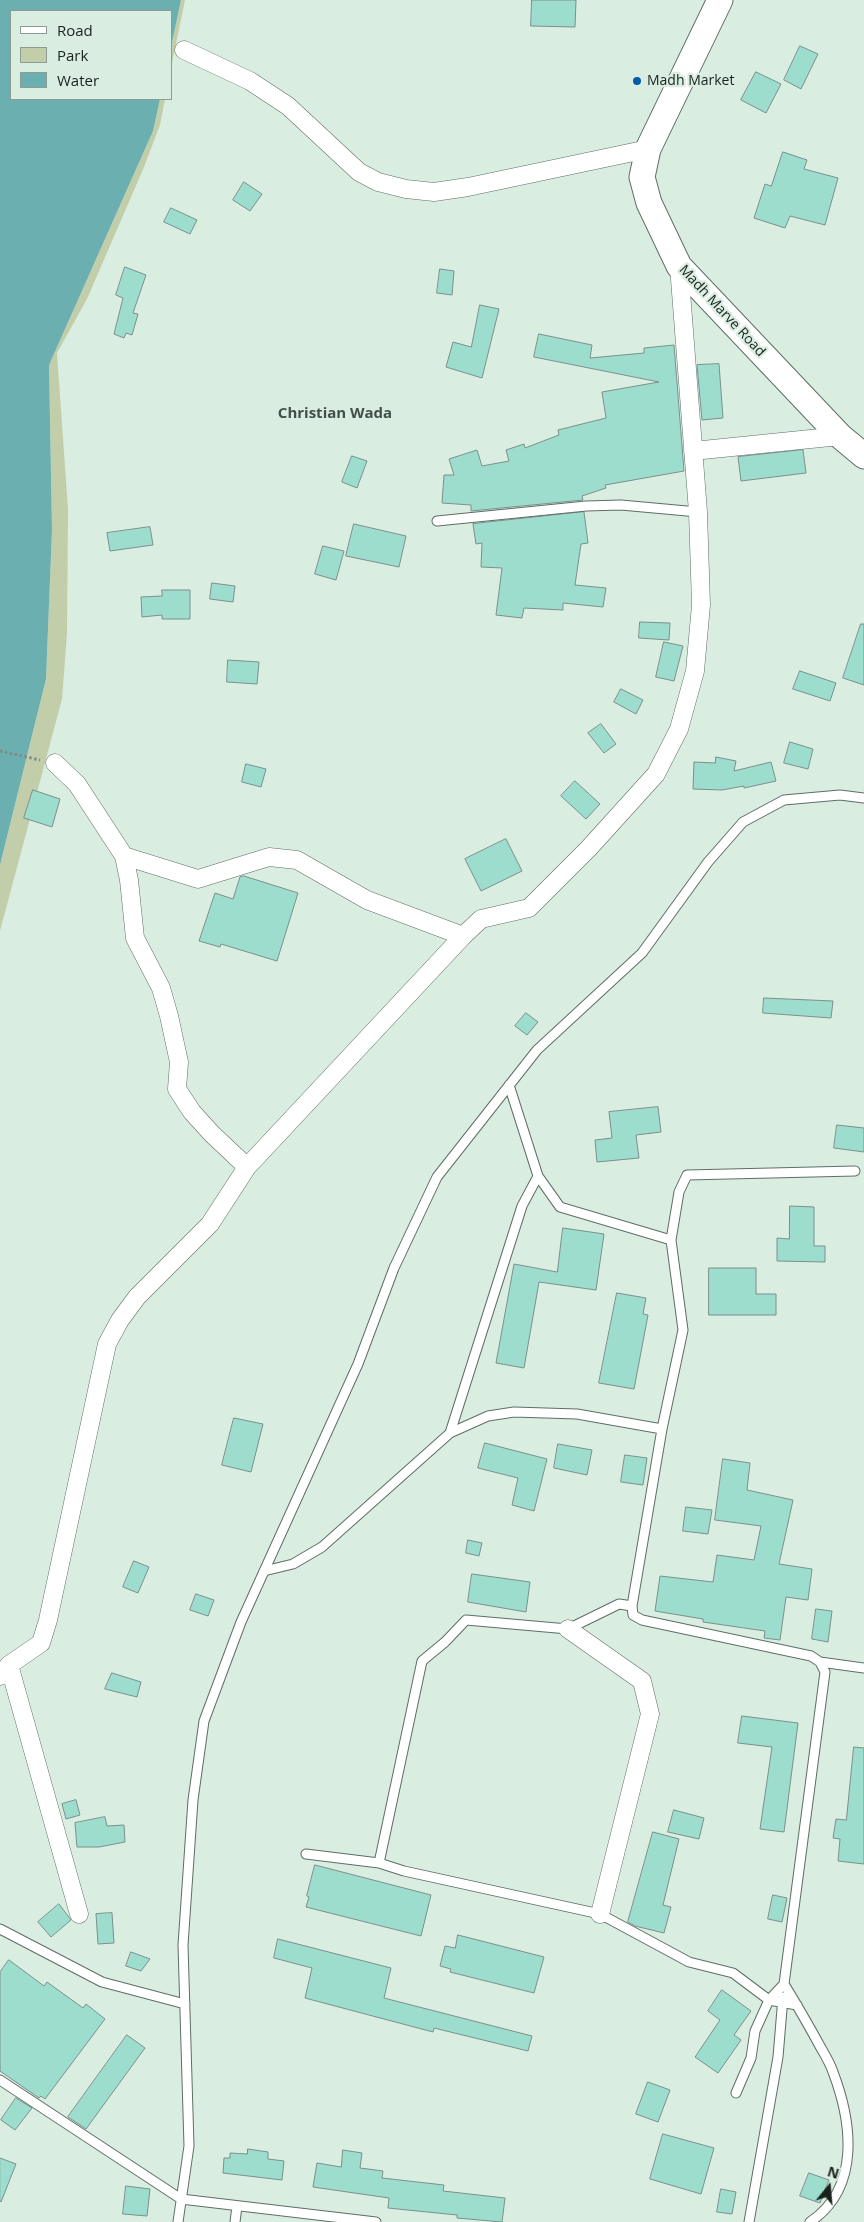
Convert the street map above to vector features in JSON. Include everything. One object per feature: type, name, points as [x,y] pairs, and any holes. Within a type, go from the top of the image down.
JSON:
[{"type":"street","name":"Madh Marve Road","points":[[715,2],[648,149],[642,177],[649,203],[679,266],[840,436],[864,456]]},
{"type":"street","points":[[184,50],[250,81],[288,106],[359,172],[378,182],[406,190],[434,192],[468,187],[648,149]]},
{"type":"street","points":[[78,1914],[4,1671],[41,1643],[48,1620],[107,1344],[137,1297],[210,1224],[247,1167],[464,936],[481,919],[529,908],[589,848],[656,774],[679,729],[695,671],[701,605],[698,512],[679,266]]},
{"type":"street","points":[[693,451],[840,436]]},
{"type":"street","points":[[55,763],[76,784],[124,856],[136,938],[156,976],[170,1016],[179,1062],[177,1089],[192,1112],[247,1167]]},
{"type":"street","points":[[124,856],[198,879],[269,857],[298,860],[367,900],[464,936]]},
{"type":"street","points":[[568,1629],[642,1681],[650,1714],[600,1914]]},
{"type":"lane","points":[[437,521],[586,506],[621,505],[698,512]]},
{"type":"lane","points":[[178,2222],[189,2146],[183,1945],[192,1819],[204,1721],[241,1622],[358,1364],[394,1268],[437,1177],[537,1050],[642,953],[708,862],[742,822],[784,800],[840,796],[864,798]]},
{"type":"lane","points":[[509,1085],[538,1176],[560,1207],[672,1240]]},
{"type":"lane","points":[[855,1171],[687,1175],[679,1192],[672,1240],[683,1330],[637,1563],[632,1606],[633,1615],[642,1620],[811,1656],[820,1662],[864,1668]]},
{"type":"lane","points":[[450,1433],[522,1206],[538,1176]]},
{"type":"lane","points":[[264,1571],[293,1564],[322,1547],[450,1433],[488,1416],[514,1412],[577,1414],[662,1429]]},
{"type":"lane","points":[[379,1862],[422,1661],[446,1642],[466,1620],[568,1629],[619,1604],[632,1606]]},
{"type":"lane","points":[[748,2222],[778,2057],[784,1984],[825,1672],[820,1662]]},
{"type":"lane","points":[[306,1854],[379,1862],[404,1871],[600,1914],[689,1962],[733,1973],[769,2000],[797,2005]]},
{"type":"lane","points":[[0,1929],[102,1982],[185,2004]]},
{"type":"lane","points":[[736,2093],[751,2058],[755,2030],[769,2000],[784,1984]]},
{"type":"lane","points":[[784,1984],[833,2071],[847,2127],[848,2163],[840,2189],[823,2213],[810,2222]]},
{"type":"lane","points":[[0,2080],[181,2199],[339,2220],[376,2222]]},
{"type":"lane","points":[[235,2222],[237,2206]]},
{"type":"path","points":[[0,751],[55,763]]},
{"type":"green space","points":[[181,0],[185,0],[172,63],[172,42]]},
{"type":"green space","points":[[160,100],[165,100],[160,125],[144,167],[87,299],[57,353],[68,509],[67,634],[62,699],[0,931],[0,865],[46,679],[52,530],[49,365],[153,131]]},
{"type":"water","points":[[0,0],[181,0],[172,42],[172,10],[10,10],[10,100],[160,100],[153,131],[49,365],[52,530],[46,679],[0,865]]},
{"type":"building","points":[[532,0],[576,0],[575,27],[531,26]]},
{"type":"building","points":[[800,46],[818,54],[801,89],[784,80]]},
{"type":"building","points":[[756,72],[781,84],[766,113],[741,100]]},
{"type":"building","points":[[783,152],[807,160],[804,169],[838,178],[825,225],[790,216],[785,228],[754,218],[765,184],[771,186]]},
{"type":"building","points":[[244,182],[262,194],[250,211],[233,200]]},
{"type":"building","points":[[171,208],[197,220],[190,234],[164,222]]},
{"type":"building","points":[[125,267],[146,275],[133,313],[138,314],[132,335],[126,333],[124,338],[114,334],[123,298],[116,295]]},
{"type":"building","points":[[440,269],[454,271],[452,295],[437,293]]},
{"type":"building","points":[[480,305],[499,309],[482,378],[446,367],[453,342],[471,347]]},
{"type":"building","points":[[539,334],[592,345],[590,358],[644,353],[644,348],[674,345],[684,471],[605,485],[606,488],[582,496],[583,500],[471,511],[471,505],[442,503],[444,475],[454,475],[449,459],[477,450],[482,466],[509,461],[506,450],[524,444],[525,448],[559,435],[558,430],[606,418],[602,392],[659,382],[534,357]]},
{"type":"building","points":[[719,364],[723,418],[702,420],[697,365]]},
{"type":"building","points":[[803,450],[806,473],[741,481],[738,457]]},
{"type":"building","points":[[352,456],[367,461],[357,488],[342,482]]},
{"type":"building","points":[[584,512],[588,543],[581,544],[575,585],[606,588],[603,607],[563,603],[563,610],[524,608],[522,618],[496,615],[502,568],[481,567],[482,543],[476,544],[473,524]]},
{"type":"building","points":[[354,524],[406,536],[399,567],[346,556]]},
{"type":"building","points":[[150,527],[153,545],[110,551],[107,533]]},
{"type":"building","points":[[323,546],[344,551],[336,580],[315,574]]},
{"type":"building","points":[[212,583],[235,586],[233,602],[210,599]]},
{"type":"building","points":[[162,590],[190,590],[190,619],[162,619],[162,615],[142,617],[141,597],[162,596]]},
{"type":"building","points":[[640,622],[670,623],[669,640],[639,638]]},
{"type":"building","points":[[861,624],[864,624],[864,685],[843,678]]},
{"type":"building","points":[[664,642],[683,646],[674,681],[656,677]]},
{"type":"building","points":[[228,660],[259,662],[257,684],[227,682]]},
{"type":"building","points":[[800,671],[836,683],[830,701],[793,689]]},
{"type":"building","points":[[621,689],[643,700],[636,714],[614,702]]},
{"type":"building","points":[[601,724],[616,744],[604,753],[588,733]]},
{"type":"building","points":[[790,742],[813,749],[808,769],[784,763]]},
{"type":"building","points":[[716,757],[736,761],[734,771],[771,762],[776,781],[744,788],[744,786],[722,790],[693,789],[694,762],[715,763]]},
{"type":"building","points":[[246,764],[266,769],[261,787],[242,782]]},
{"type":"building","points":[[575,781],[600,804],[586,819],[561,796]]},
{"type":"building","points":[[33,790],[60,799],[52,827],[24,818]]},
{"type":"building","points":[[506,839],[522,871],[481,891],[465,859]]},
{"type":"building","points":[[244,876],[298,893],[277,961],[221,944],[220,947],[199,941],[215,893],[233,899],[240,877]]},
{"type":"building","points":[[764,998],[833,1001],[831,1018],[763,1013]]},
{"type":"building","points":[[526,1013],[538,1022],[527,1035],[515,1026]]},
{"type":"building","points":[[658,1107],[661,1132],[636,1135],[639,1158],[597,1162],[595,1140],[612,1138],[609,1112]]},
{"type":"building","points":[[837,1125],[864,1128],[864,1152],[834,1148]]},
{"type":"building","points":[[790,1206],[814,1207],[814,1246],[825,1246],[825,1262],[777,1261],[777,1238],[789,1239]]},
{"type":"building","points":[[563,1228],[604,1234],[596,1290],[539,1282],[524,1368],[496,1363],[514,1264],[557,1272]]},
{"type":"building","points":[[709,1268],[756,1268],[756,1294],[776,1294],[776,1315],[709,1315]]},
{"type":"building","points":[[617,1293],[646,1298],[643,1314],[648,1315],[634,1389],[599,1383]]},
{"type":"building","points":[[234,1418],[263,1424],[251,1472],[222,1465]]},
{"type":"building","points":[[485,1443],[547,1459],[534,1511],[512,1505],[518,1478],[478,1468]]},
{"type":"building","points":[[558,1444],[592,1450],[587,1475],[554,1468]]},
{"type":"building","points":[[625,1455],[647,1458],[643,1485],[621,1482]]},
{"type":"building","points":[[723,1459],[750,1463],[747,1490],[793,1500],[779,1564],[812,1569],[808,1600],[786,1597],[780,1640],[764,1638],[765,1631],[703,1622],[703,1619],[655,1611],[660,1576],[713,1582],[717,1555],[754,1560],[761,1526],[715,1520]]},
{"type":"building","points":[[686,1507],[712,1510],[708,1534],[683,1531]]},
{"type":"building","points":[[468,1540],[482,1543],[479,1556],[466,1553]]},
{"type":"building","points":[[134,1561],[149,1567],[138,1593],[123,1587]]},
{"type":"building","points":[[472,1574],[530,1582],[526,1612],[468,1602]]},
{"type":"building","points":[[196,1594],[214,1600],[208,1616],[190,1610]]},
{"type":"building","points":[[816,1609],[832,1611],[828,1642],[812,1639]]},
{"type":"building","points":[[112,1673],[141,1682],[137,1697],[105,1689]]},
{"type":"building","points":[[742,1716],[798,1723],[784,1832],[760,1829],[772,1747],[738,1743]]},
{"type":"building","points":[[854,1747],[864,1748],[864,1864],[838,1861],[840,1839],[833,1838],[836,1819],[846,1820]]},
{"type":"building","points":[[76,1800],[80,1815],[66,1819],[62,1804]]},
{"type":"building","points":[[674,1810],[704,1818],[699,1839],[668,1832]]},
{"type":"building","points":[[105,1817],[107,1826],[124,1825],[125,1842],[99,1847],[77,1847],[75,1823]]},
{"type":"building","points":[[653,1832],[679,1839],[663,1905],[671,1907],[664,1933],[635,1926],[628,1922]]},
{"type":"building","points":[[315,1865],[431,1895],[421,1936],[306,1907]]},
{"type":"building","points":[[773,1895],[787,1898],[782,1922],[768,1919]]},
{"type":"building","points":[[59,1904],[71,1920],[51,1937],[38,1922]]},
{"type":"building","points":[[112,1913],[114,1943],[98,1944],[96,1914]]},
{"type":"building","points":[[458,1935],[544,1957],[534,1993],[450,1972],[451,1969],[440,1966],[445,1946],[455,1948]]},
{"type":"building","points":[[278,1939],[391,1968],[384,1998],[532,2036],[528,2051],[434,2028],[433,2032],[305,1998],[312,1968],[274,1958]]},
{"type":"building","points":[[131,1952],[150,1959],[141,1971],[126,1966]]},
{"type":"building","points":[[9,1960],[44,1986],[47,1982],[83,2008],[86,2004],[105,2019],[45,2099],[41,2096],[39,2098],[0,2071],[0,1972]]},
{"type":"building","points":[[722,1990],[751,2011],[734,2035],[741,2040],[718,2073],[695,2057],[720,2020],[708,2011]]},
{"type":"building","points":[[127,2035],[145,2048],[86,2129],[68,2117]]},
{"type":"building","points":[[648,2082],[670,2090],[658,2122],[636,2114]]},
{"type":"building","points":[[16,2098],[32,2108],[15,2130],[1,2120]]},
{"type":"building","points":[[663,2134],[714,2148],[701,2194],[650,2179]]},
{"type":"building","points":[[248,2149],[268,2152],[268,2159],[284,2161],[282,2180],[223,2173],[224,2158],[230,2158],[230,2153],[247,2154]]},
{"type":"building","points":[[343,2150],[362,2153],[360,2168],[383,2171],[382,2178],[444,2185],[443,2191],[505,2198],[502,2222],[457,2218],[457,2215],[388,2208],[389,2198],[313,2187],[317,2163],[341,2167]]},
{"type":"building","points":[[0,2158],[16,2164],[1,2202],[0,2201]]},
{"type":"building","points":[[809,2173],[829,2180],[820,2203],[800,2196]]},
{"type":"building","points":[[126,2186],[150,2189],[147,2216],[123,2214]]},
{"type":"building","points":[[721,2189],[736,2192],[732,2214],[717,2212]]},
{"type":"place","name":"Madh Market","points":[[637,81]]},
{"type":"district","name":"Christian Wada","points":[[335,414]]}]
